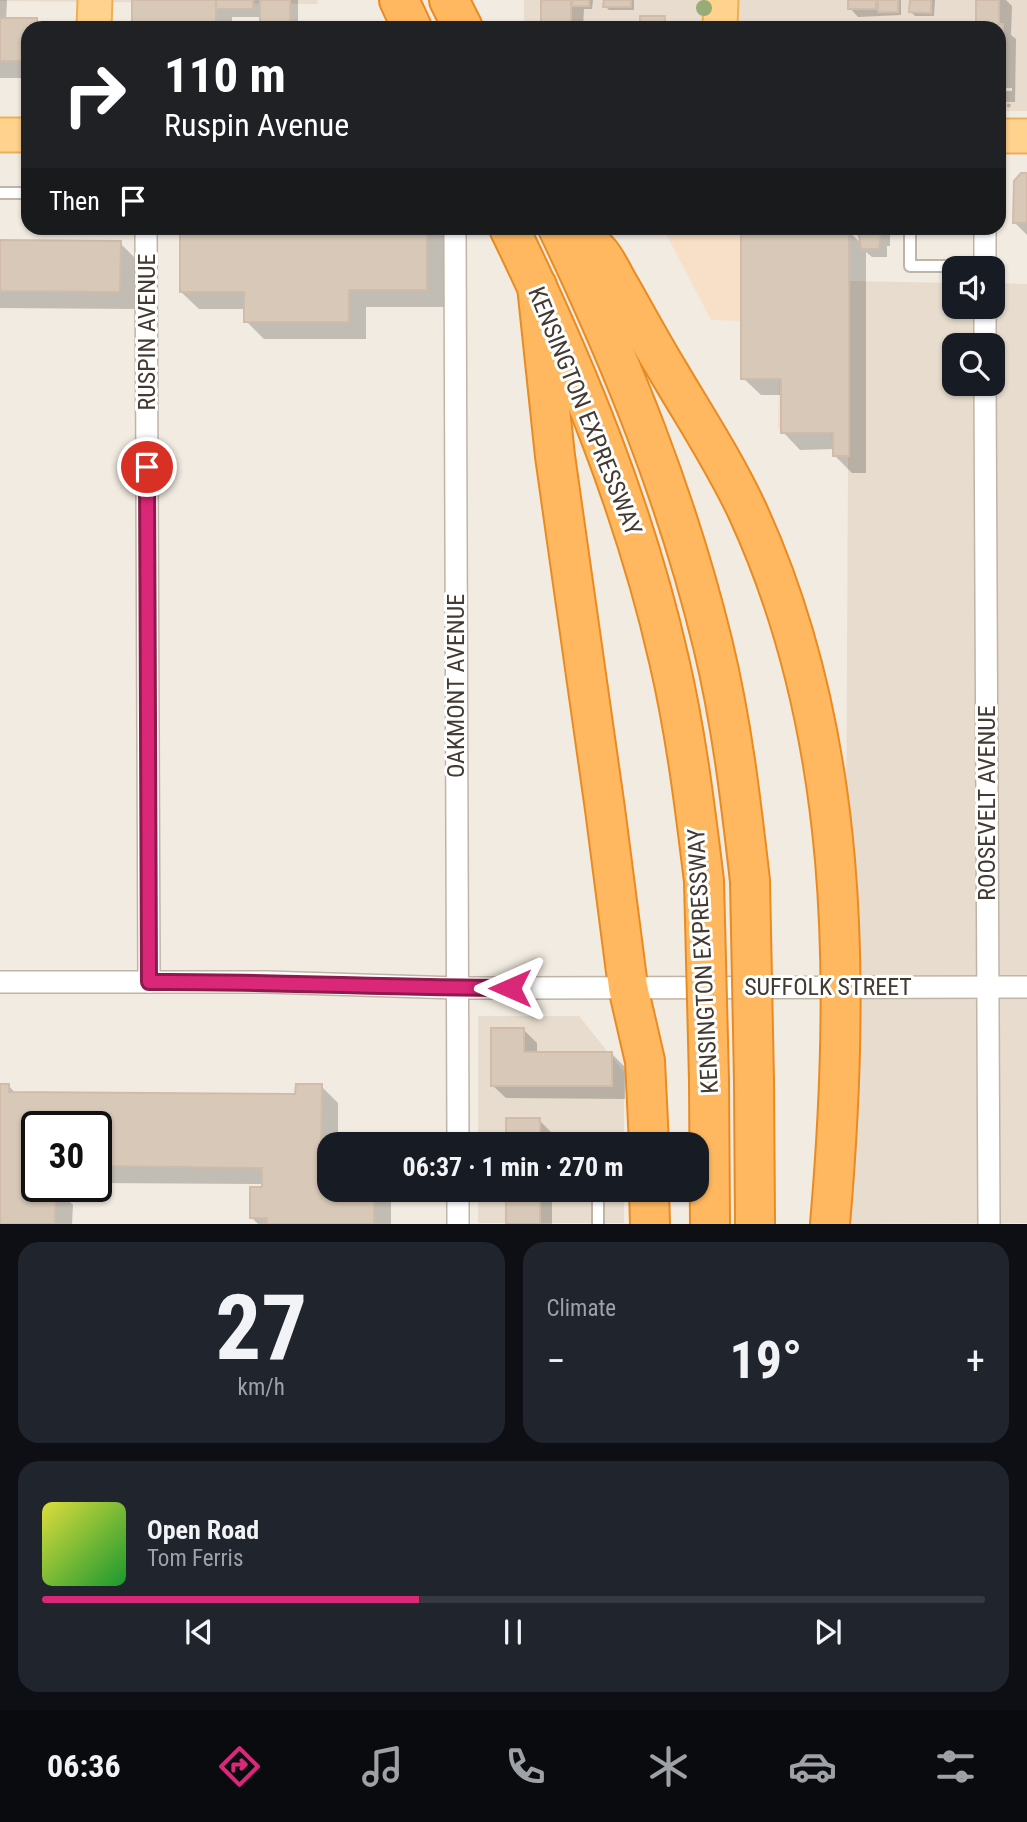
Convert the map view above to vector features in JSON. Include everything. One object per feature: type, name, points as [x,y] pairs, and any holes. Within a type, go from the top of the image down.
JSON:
[{"type":"highway","points":[[399,0],[409,21]]},
{"type":"highway","points":[[449,0],[460,21]]},
{"type":"highway","name":"KENSINGTON EXPRESSWAY","points":[[565,235],[587,258],[629,386],[680,526],[713,646],[736,762],[750,881],[755,1223]]},
{"type":"highway","points":[[573,235],[668,371],[718,451],[748,512],[799,652],[817,725],[829,801],[840,911],[839,1092],[830,1223]]},
{"type":"highway","points":[[523,257],[555,456],[628,987],[645,1061],[648,1132]]},
{"type":"highway","name":"KENSINGTON EXPRESSWAY","points":[[523,257],[611,464],[645,565],[670,661],[686,741],[704,881],[709,1223]]},
{"type":"highway","points":[[649,1202],[650,1223]]},
{"type":"main road","points":[[94,0],[94,21]]},
{"type":"main road","points":[[720,21],[721,0]]},
{"type":"main road","points":[[1006,116],[1027,136]]},
{"type":"main road","points":[[0,135],[21,135]]},
{"type":"street","name":"RUSPIN AVENUE","points":[[146,235],[149,982]]},
{"type":"street","name":"OAKMONT AVENUE","points":[[455,235],[457,1132]]},
{"type":"street","points":[[985,235],[985,256]]},
{"type":"street","name":"ROOSEVELT AVENUE","points":[[985,396],[989,1223]]},
{"type":"street","name":"SUFFOLK STREET","points":[[0,982],[267,982],[457,988],[1027,987]]},
{"type":"street","points":[[458,1202],[458,1223]]},
{"type":"lane","points":[[0,194],[21,193]]},
{"type":"lane","points":[[910,235],[911,266],[942,266]]},
{"type":"lane","points":[[598,1202],[598,1223]]},
{"type":"shaded area","points":[[317,0],[318,4],[0,1]]},
{"type":"shaded area","points":[[524,0],[1027,0],[1027,111],[1006,111],[1006,21],[524,21]]},
{"type":"shaded area","points":[[667,235],[848,235],[849,454],[833,454],[831,432],[778,429],[779,377],[740,376],[742,321],[711,320]]},
{"type":"shaded area","points":[[849,281],[942,283],[942,319],[1005,319],[1005,283],[1027,284],[1027,1223],[844,1224]]},
{"type":"shaded area","points":[[478,1016],[579,1016],[624,1072],[624,1132],[478,1132]]},
{"type":"shaded area","points":[[478,1202],[624,1202],[624,1223],[478,1223]]},
{"type":"building","points":[[132,0],[216,0],[216,21],[132,21]]},
{"type":"building","points":[[216,0],[253,0],[253,9],[216,9]]},
{"type":"building","points":[[260,0],[290,0],[290,21],[260,21]]},
{"type":"building","points":[[541,0],[571,0],[571,21],[541,21]]},
{"type":"building","points":[[572,0],[589,0],[589,6],[572,6]]},
{"type":"building","points":[[604,0],[631,0],[631,7],[603,7]]},
{"type":"building","points":[[848,0],[876,0],[876,9],[848,9]]},
{"type":"building","points":[[878,0],[898,0],[898,12],[878,12]]},
{"type":"building","points":[[910,0],[931,0],[931,13],[909,12]]},
{"type":"building","points":[[976,0],[999,0],[999,21],[976,21]]},
{"type":"building","points":[[640,16],[665,16],[665,21],[640,21]]},
{"type":"building","points":[[0,18],[37,18],[37,21],[21,21],[21,61],[0,61]]},
{"type":"building","points":[[1021,173],[1027,173],[1027,223],[1013,223],[1014,181]]},
{"type":"building","points":[[180,235],[427,235],[427,290],[349,290],[349,322],[244,322],[244,292],[180,292]]},
{"type":"building","points":[[741,235],[849,235],[849,456],[833,456],[833,433],[781,433],[781,379],[741,379]]},
{"type":"building","points":[[859,235],[881,235],[879,249],[861,249]]},
{"type":"building","points":[[0,240],[121,241],[120,292],[0,291]]},
{"type":"building","points":[[491,1028],[524,1028],[524,1052],[612,1052],[612,1086],[491,1086]]},
{"type":"building","points":[[0,1084],[9,1084],[9,1092],[295,1094],[296,1084],[322,1084],[321,1132],[317,1132],[317,1202],[374,1202],[374,1224],[267,1224],[267,1218],[250,1218],[250,1187],[262,1187],[262,1168],[112,1166],[112,1111],[21,1111],[21,1202],[56,1202],[55,1224],[0,1224]]},
{"type":"building","points":[[506,1118],[540,1118],[540,1132],[506,1132]]},
{"type":"building","points":[[506,1202],[540,1202],[540,1224],[506,1224]]},
{"type":"route","points":[[147,467],[149,982],[510,988]]}]
